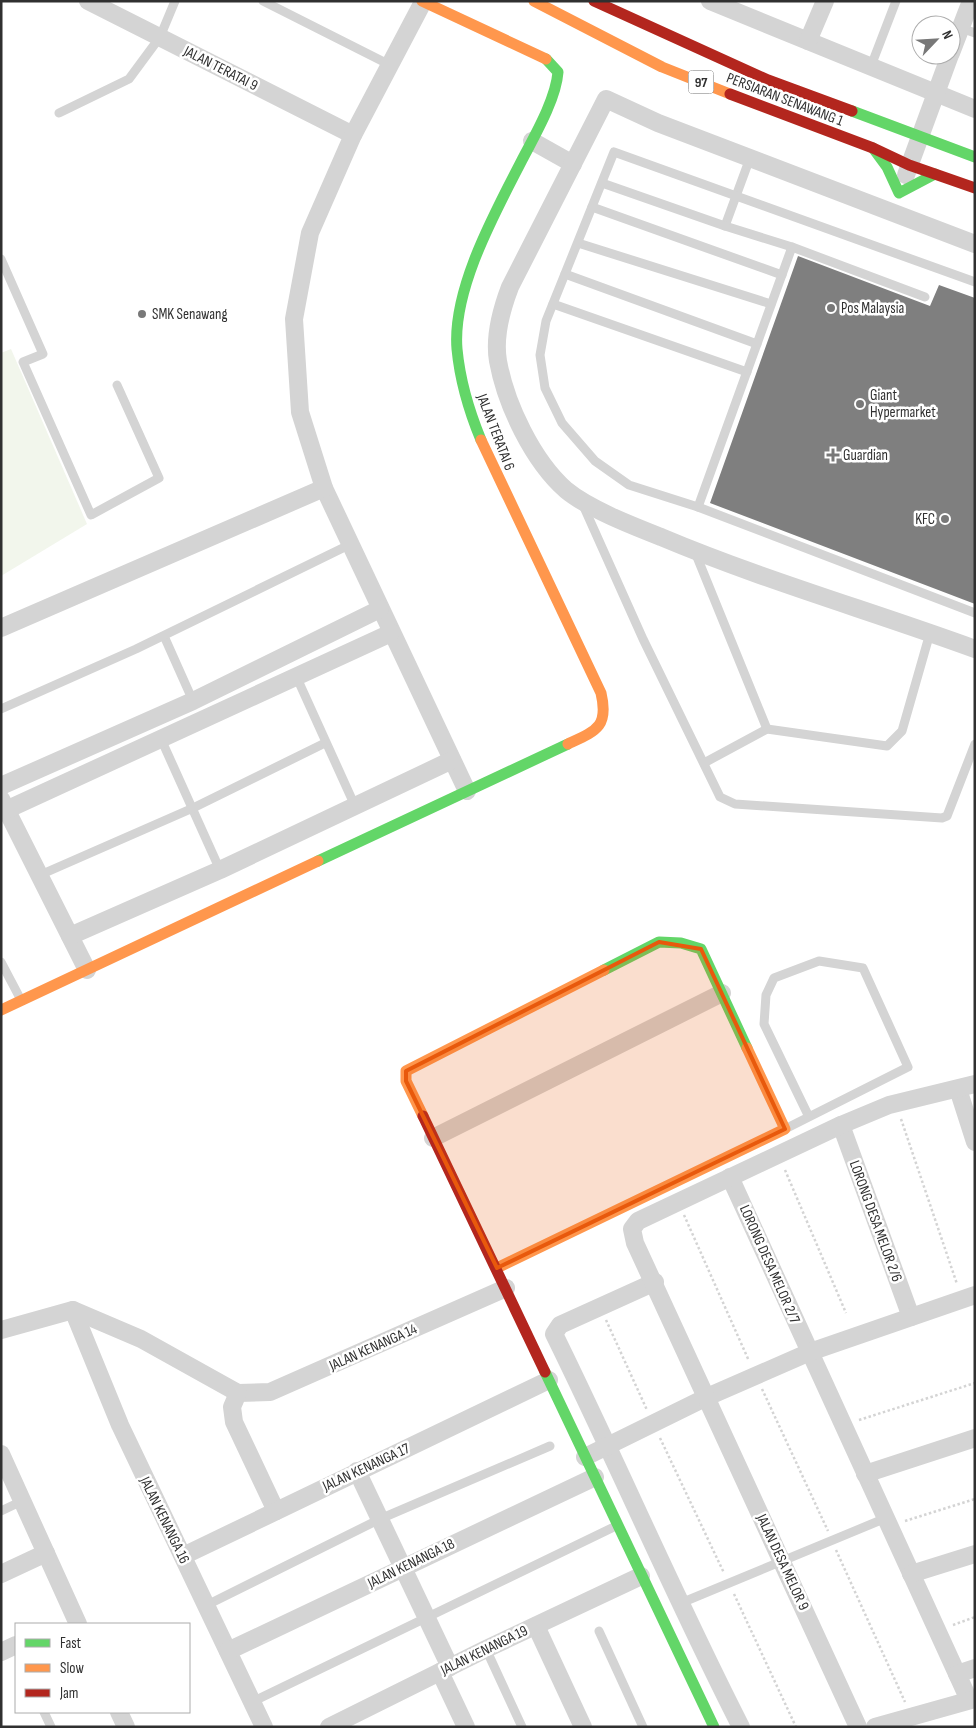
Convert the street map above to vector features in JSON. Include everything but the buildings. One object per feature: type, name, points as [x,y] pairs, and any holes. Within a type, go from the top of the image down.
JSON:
[{"type":"street","name":"JALAN TERATAI 9","points":[[88,1],[353,135]]},
{"type":"street","name":"PERSIARAN SENAWANG 1","points":[[534,1],[662,66],[816,128],[874,148],[910,165],[975,188]]},
{"type":"street","name":"PERSIARAN SENAWANG 1","points":[[594,1],[768,80],[919,138],[975,157]]},
{"type":"street","points":[[603,1],[620,13]]},
{"type":"street","points":[[710,1],[975,109]]},
{"type":"street","points":[[808,41],[825,1]]},
{"type":"street","points":[[968,30],[971,1]]},
{"type":"street","points":[[1,1010],[467,791],[324,488],[300,412],[294,319],[310,233],[353,135],[423,2]]},
{"type":"street","name":"JALAN TERATAI 6","points":[[423,2],[547,60],[558,72],[557,84],[532,141],[482,235],[461,304],[457,347],[467,405],[492,467],[539,560],[601,694],[605,711],[602,725],[590,734],[467,791]]},
{"type":"street","points":[[892,213],[946,65]]},
{"type":"street","points":[[975,244],[658,123],[606,99],[510,287],[501,312],[498,360],[514,412],[539,461],[567,491],[615,518],[696,552],[975,649]]},
{"type":"street","points":[[532,141],[573,164]]},
{"type":"street","points":[[874,148],[887,167],[899,193]]},
{"type":"street","points":[[899,193],[935,174]]},
{"type":"street","points":[[1,628],[324,488]]},
{"type":"street","points":[[1,786],[193,701],[380,609]]},
{"type":"street","points":[[87,970],[4,805],[161,739],[392,633]]},
{"type":"street","points":[[70,936],[220,870],[452,760]]},
{"type":"street","points":[[497,1268],[785,1129],[701,949],[681,943],[660,942],[406,1071],[406,1081],[497,1268],[617,1526],[714,1727]]},
{"type":"street","points":[[434,1138],[722,994]]},
{"type":"street","points":[[678,1202],[841,1125],[895,1103],[966,1086],[975,1142]]},
{"type":"street","name":"LORONG DESA MELOR 2/6","points":[[841,1125],[911,1317]]},
{"type":"street","name":"LORONG DESA MELOR 2/7","points":[[730,1177],[957,1674],[972,1700]]},
{"type":"street","name":"JALAN DESA MELOR 9","points":[[678,1202],[638,1221],[632,1229],[635,1243],[858,1727]]},
{"type":"street","points":[[654,1282],[560,1325],[554,1334],[609,1445],[681,1603],[742,1727]]},
{"type":"street","name":"JALAN KENANGA 14","points":[[238,1393],[270,1392],[506,1288]]},
{"type":"street","points":[[586,1457],[707,1397],[810,1352],[969,1298]]},
{"type":"street","points":[[1,1330],[73,1310],[141,1339],[238,1393],[232,1407],[234,1422],[276,1511]]},
{"type":"street","name":"JALAN KENANGA 16","points":[[73,1310],[120,1426],[264,1727]]},
{"type":"street","name":"JALAN KENANGA 17","points":[[183,1556],[550,1380]]},
{"type":"street","points":[[865,1474],[975,1438]]},
{"type":"street","points":[[1,1454],[46,1553],[73,1623]]},
{"type":"street","points":[[357,1471],[426,1618],[466,1727]]},
{"type":"street","name":"JALAN KENANGA 18","points":[[228,1651],[595,1478]]},
{"type":"street","points":[[1,1574],[46,1553]]},
{"type":"street","points":[[911,1574],[975,1554]]},
{"type":"street","name":"JALAN KENANGA 19","points":[[329,1727],[486,1649],[641,1576]]},
{"type":"street","points":[[536,1626],[584,1727]]},
{"type":"street","points":[[957,1674],[975,1668]]},
{"type":"street","points":[[875,1727],[972,1700]]},
{"type":"street","points":[[119,1713],[126,1727]]},
{"type":"lane","points":[[59,113],[129,79],[160,37],[175,1]]},
{"type":"lane","points":[[262,1],[390,65]]},
{"type":"lane","points":[[871,66],[896,1]]},
{"type":"lane","points":[[975,282],[614,152],[546,321],[540,355],[545,388],[562,423],[595,461],[629,485],[698,507],[975,613]]},
{"type":"lane","points":[[725,226],[750,158]]},
{"type":"lane","points":[[602,183],[792,247],[925,297]]},
{"type":"lane","points":[[592,207],[782,275]]},
{"type":"lane","points":[[578,243],[771,304]]},
{"type":"lane","points":[[698,507],[792,247]]},
{"type":"lane","points":[[1,259],[43,354],[23,362],[92,515],[159,478],[117,385]]},
{"type":"lane","points":[[565,274],[757,344]]},
{"type":"lane","points":[[553,304],[747,372]]},
{"type":"lane","points":[[580,498],[643,639],[720,797],[736,804],[942,818],[947,816],[975,744]]},
{"type":"lane","points":[[1,709],[164,636],[351,544]]},
{"type":"lane","points":[[696,552],[767,729]]},
{"type":"lane","points":[[704,763],[767,729],[887,746],[902,732],[930,633]]},
{"type":"lane","points":[[164,636],[193,701]]},
{"type":"lane","points":[[297,678],[355,806]]},
{"type":"lane","points":[[161,739],[220,870]]},
{"type":"lane","points":[[40,875],[193,808],[325,743]]},
{"type":"lane","points":[[785,1129],[908,1067],[863,968],[819,961],[774,978],[766,995],[764,1024],[808,1117]]},
{"type":"lane","points":[[1,962],[21,1001]]},
{"type":"lane","points":[[207,1605],[380,1519],[550,1446]]},
{"type":"lane","points":[[1,1511],[22,1501]]},
{"type":"lane","points":[[681,1603],[832,1540],[887,1522]]},
{"type":"lane","points":[[252,1702],[617,1526]]},
{"type":"lane","points":[[599,1631],[643,1727]]},
{"type":"lane","points":[[486,1649],[522,1727]]},
{"type":"lane","points":[[44,1713],[51,1727]]},
{"type":"path","points":[[895,1103],[969,1298]]},
{"type":"path","points":[[778,1154],[846,1313]]},
{"type":"path","points":[[678,1202],[912,1716]]},
{"type":"path","points":[[600,1307],[796,1727]]},
{"type":"path","points":[[843,1426],[975,1383]]},
{"type":"path","points":[[887,1522],[975,1499]]},
{"type":"path","points":[[937,1630],[975,1617]]},
{"type":"highlighted area","points":[[659,942],[701,949],[785,1129],[497,1268],[406,1081],[406,1071]]},
{"type":"shaded area","points":[[11,349],[87,524],[1,576],[1,353]]},
{"type":"traffic: fast","points":[[481,440],[466,396],[458,361],[457,326],[461,301],[478,251],[489,226],[539,128],[553,94],[558,72],[546,59]]},
{"type":"traffic: fast","points":[[852,111],[975,157]]},
{"type":"traffic: fast","points":[[873,148],[887,167],[899,193],[935,174]]},
{"type":"traffic: fast","points":[[318,861],[568,744]]},
{"type":"traffic: fast","points":[[604,970],[659,942],[681,943],[701,949],[747,1048]]},
{"type":"traffic: fast","points":[[545,1372],[714,1727]]},
{"type":"traffic: slow","points":[[422,1],[546,59]]},
{"type":"traffic: slow","points":[[534,1],[662,67],[730,94]]},
{"type":"traffic: slow","points":[[481,440],[601,693],[603,713],[598,726],[593,731],[568,744]]},
{"type":"traffic: slow","points":[[1,1010],[318,861]]},
{"type":"traffic: slow","points":[[423,1116],[406,1081],[406,1071],[604,970]]},
{"type":"traffic: slow","points":[[497,1268],[785,1129],[747,1048]]},
{"type":"traffic: jam","points":[[594,1],[768,80],[852,111]]},
{"type":"traffic: jam","points":[[730,94],[873,148],[909,165],[975,188]]},
{"type":"traffic: jam","points":[[423,1116],[545,1372]]},
{"type":"place","name":"Pos Malaysia","points":[[831,308]]},
{"type":"place","name":"SMK Senawang","points":[[142,314]]},
{"type":"place","name":"Giant Hypermarket","points":[[860,404]]},
{"type":"place","name":"Guardian","points":[[833,455]]},
{"type":"place","name":"KFC","points":[[945,519]]}]
